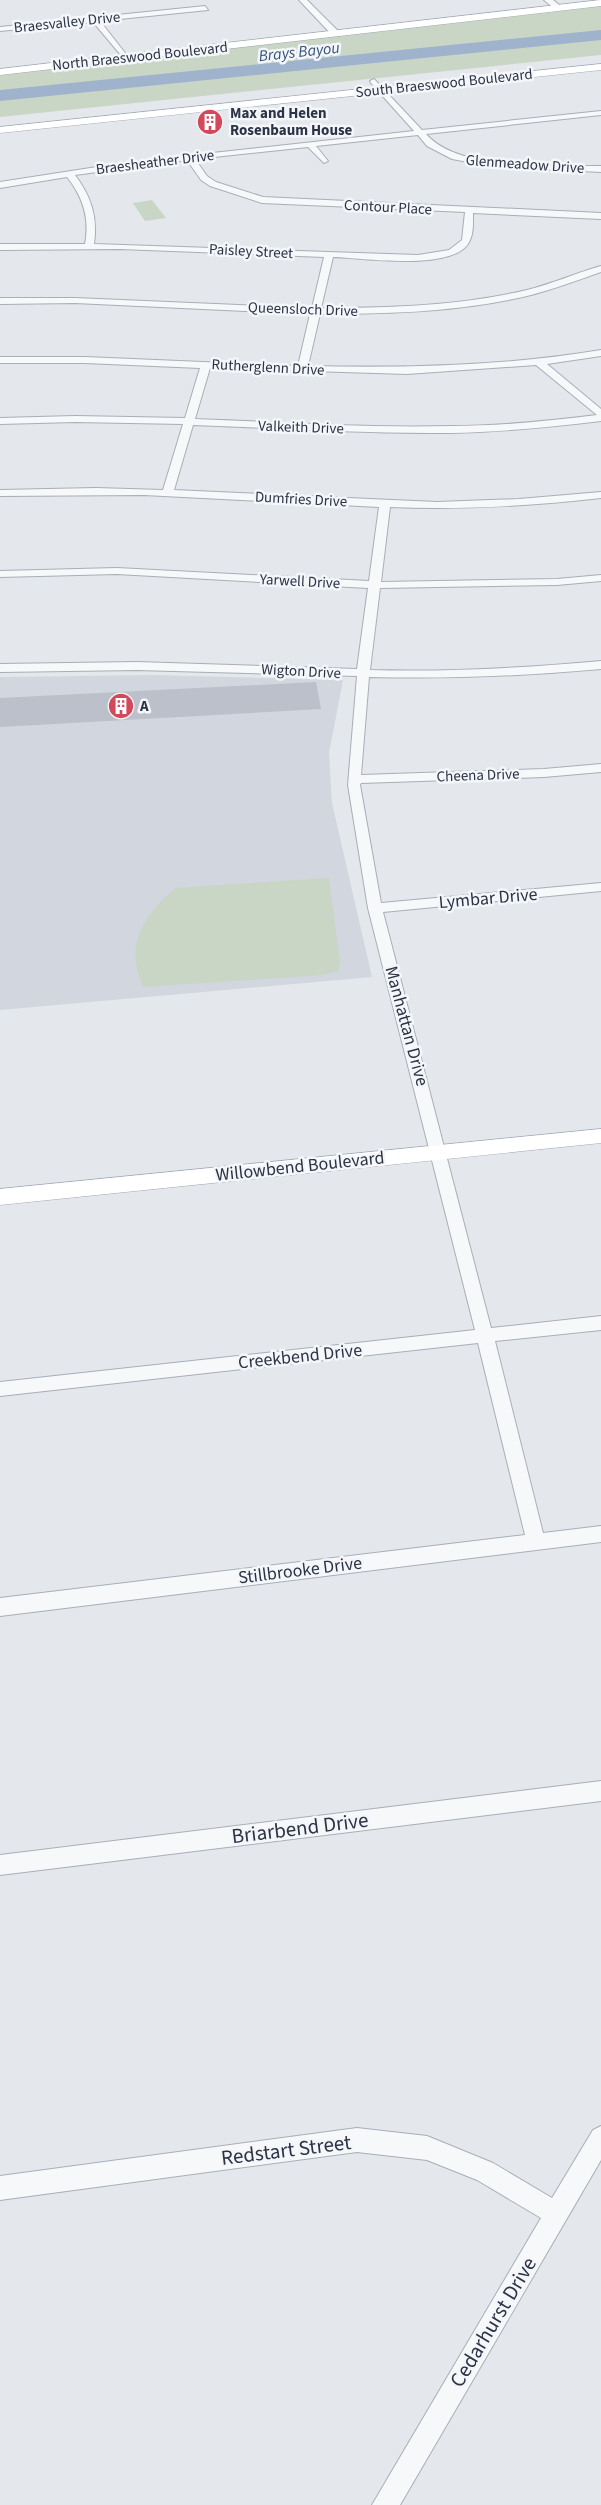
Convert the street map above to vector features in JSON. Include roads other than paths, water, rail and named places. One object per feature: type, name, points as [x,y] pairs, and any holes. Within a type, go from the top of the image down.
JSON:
[{"type":"main road","name":"North Braeswood Boulevard","points":[[0,66],[122,55],[588,0]]},
{"type":"main road","name":"North Braeswood Boulevard","points":[[553,4],[601,3]]},
{"type":"main road","name":"North Braeswood Boulevard","points":[[0,72],[122,55]]},
{"type":"main road","name":"South Braeswood Boulevard","points":[[0,130],[16,123],[192,100],[601,57]]},
{"type":"main road","points":[[583,59],[597,67]]},
{"type":"main road","name":"South Braeswood Boulevard","points":[[0,120],[16,123],[200,109],[597,67]]},
{"type":"main road","points":[[192,100],[200,109]]},
{"type":"main road","name":"Willowbend Boulevard","points":[[0,1197],[601,1136]]},
{"type":"street","name":"Braesvalley Drive","points":[[0,29],[205,8],[198,0]]},
{"type":"street","points":[[303,0],[334,31]]},
{"type":"street","points":[[95,19],[122,55]]},
{"type":"street","name":"Glenmeadow Drive","points":[[374,81],[436,149],[471,162],[601,169]]},
{"type":"street","name":"Braesheather Drive","points":[[0,185],[69,173],[190,158],[601,113]]},
{"type":"street","points":[[310,144],[324,161]]},
{"type":"street","name":"Contour Place","points":[[190,158],[204,178],[213,184],[262,200],[601,216]]},
{"type":"street","points":[[69,173],[79,185],[90,207],[93,230],[89,246]]},
{"type":"street","name":"Paisley Street","points":[[0,247],[89,246],[402,259],[444,254],[462,246],[466,240],[469,211]]},
{"type":"street","points":[[302,369],[329,255]]},
{"type":"street","name":"Queensloch Drive","points":[[0,301],[133,301],[315,311],[404,310],[469,304],[535,291],[577,279],[601,269]]},
{"type":"street","name":"Rutherglenn Drive","points":[[536,360],[601,344]]},
{"type":"street","name":"Rutherglenn Drive","points":[[0,360],[84,360],[302,369],[436,370],[536,360],[559,360],[601,353]]},
{"type":"street","points":[[536,360],[601,416]]},
{"type":"street","points":[[168,492],[206,364]]},
{"type":"street","name":"Valkeith Drive","points":[[0,421],[87,419],[446,430],[534,426],[601,416]]},
{"type":"street","name":"Dumfries Drive","points":[[0,493],[75,490],[168,492],[385,504],[487,503],[601,495]]},
{"type":"street","name":"Manhattan Drive","points":[[385,504],[364,674],[354,779],[375,908],[439,1152],[536,1541]]},
{"type":"street","name":"Yarwell Drive","points":[[0,574],[117,571],[375,585],[508,584],[601,578]]},
{"type":"street","name":"Wigton Drive","points":[[0,668],[136,666],[254,668],[364,674],[470,675],[601,665]]},
{"type":"street","name":"Cheena Drive","points":[[354,779],[544,773],[601,768]]},
{"type":"street","name":"Lymbar Drive","points":[[375,908],[601,887]]},
{"type":"street","name":"Creekbend Drive","points":[[0,1389],[601,1323]]},
{"type":"street","name":"Stillbrooke Drive","points":[[0,1607],[601,1534]]},
{"type":"street","name":"Briarbend Drive","points":[[0,1865],[601,1791]]},
{"type":"street","name":"Cedarhurst Drive","points":[[384,2505],[601,2138]]},
{"type":"street","name":"Redstart Street","points":[[0,2188],[357,2140],[427,2148],[485,2171],[557,2214]]},
{"type":"water","points":[[601,30],[601,40],[0,101],[0,90]]},
{"type":"place","name":"Max and Helen Rosenbaum House","points":[[210,122]]},
{"type":"place","name":"A","points":[[121,706]]},
{"type":"water label","name":"Brays Bayou","points":[[299,51]]}]
